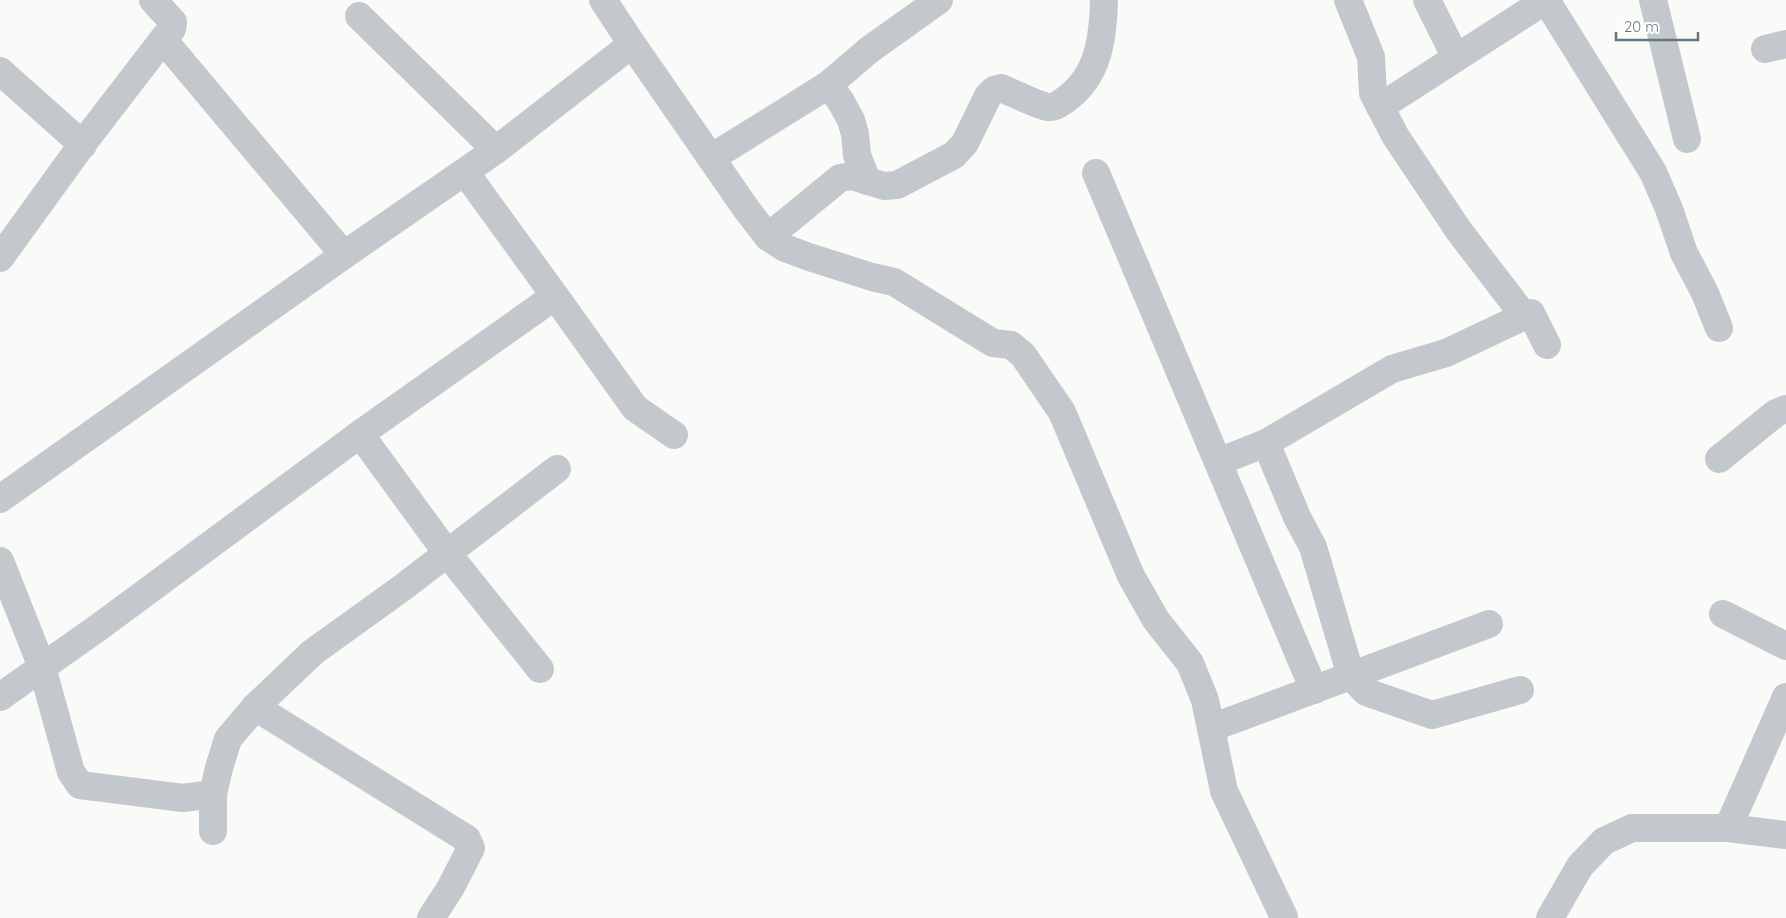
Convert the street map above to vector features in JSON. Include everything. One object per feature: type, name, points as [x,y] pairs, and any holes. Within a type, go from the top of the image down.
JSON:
[{"type":"street","points":[[0,258],[172,29],[173,22],[153,0]]},
{"type":"street","points":[[604,0],[632,44],[768,237],[786,248],[809,257],[894,282],[993,343],[1011,345],[1024,355],[1062,412],[1131,576],[1156,620],[1190,663],[1204,700],[1224,791],[1284,918]]},
{"type":"street","points":[[711,158],[828,85],[869,50],[939,0]]},
{"type":"street","points":[[768,237],[840,178],[852,176],[884,186],[897,186],[954,154],[965,143],[988,96],[994,90],[1002,88],[1048,107],[1059,104],[1084,82],[1096,60],[1103,30],[1104,0]]},
{"type":"street","points":[[1348,0],[1370,57],[1374,93],[1396,137],[1458,230],[1524,317]]},
{"type":"street","points":[[1427,0],[1456,58]]},
{"type":"street","points":[[1380,107],[1546,0],[1653,172],[1669,209],[1684,253],[1704,292],[1719,328]]},
{"type":"street","points":[[1653,0],[1687,139]]},
{"type":"street","points":[[359,16],[496,150]]},
{"type":"street","points":[[164,38],[171,49],[344,255]]},
{"type":"street","points":[[0,499],[344,255],[496,150],[632,44]]},
{"type":"street","points":[[0,71],[83,145]]},
{"type":"street","points":[[828,85],[836,94],[851,120],[856,134],[857,155],[867,181]]},
{"type":"street","points":[[465,172],[636,408],[674,435]]},
{"type":"street","points":[[1096,173],[1314,690]]},
{"type":"street","points":[[0,696],[99,627],[360,434],[555,296]]},
{"type":"street","points":[[1218,462],[1266,443],[1392,370],[1446,353],[1531,313],[1547,345]]},
{"type":"street","points":[[1719,459],[1776,413],[1786,409]]},
{"type":"street","points":[[360,434],[447,553],[497,614],[514,639],[540,669]]},
{"type":"street","points":[[1266,443],[1297,517],[1313,548],[1351,676],[1366,692],[1432,715],[1520,690]]},
{"type":"street","points":[[213,831],[213,794],[228,739],[255,707],[313,652],[402,588],[557,469]]},
{"type":"street","points":[[0,562],[42,667],[71,772],[80,785],[182,798],[213,794]]},
{"type":"street","points":[[1724,614],[1786,646]]},
{"type":"street","points":[[1211,728],[1489,624]]},
{"type":"street","points":[[1728,828],[1786,697]]},
{"type":"street","points":[[255,707],[467,840],[472,848],[432,918]]},
{"type":"street","points":[[1550,918],[1580,866],[1604,841],[1632,828],[1728,828],[1786,835]]}]
